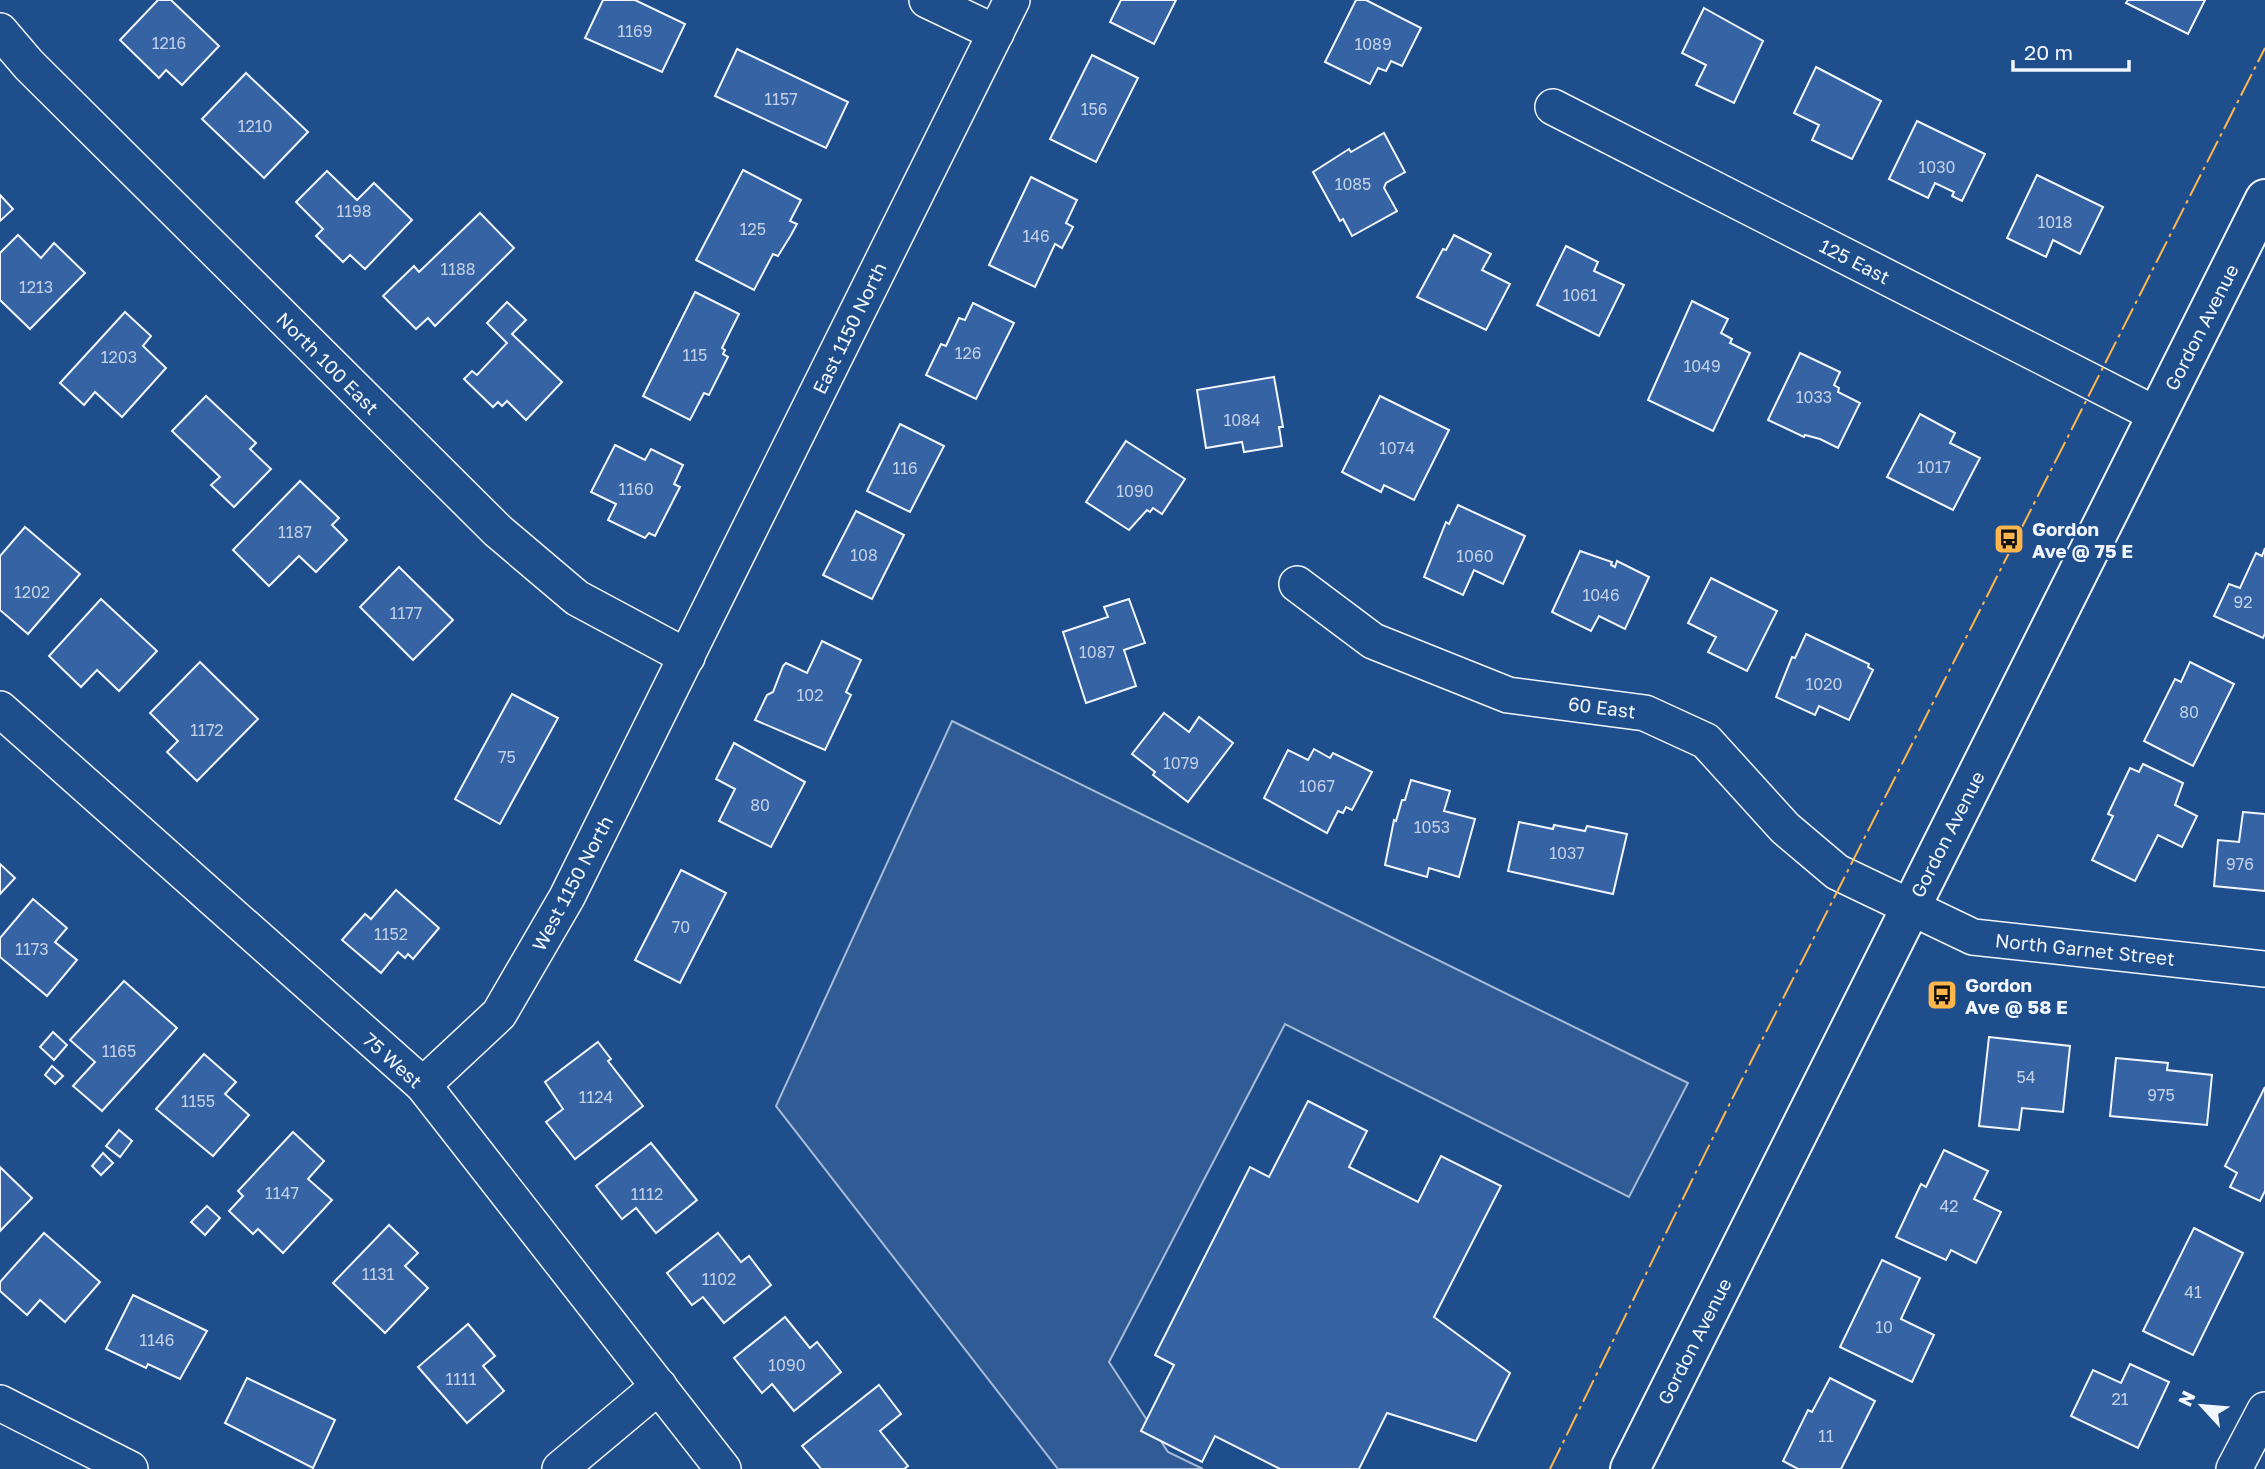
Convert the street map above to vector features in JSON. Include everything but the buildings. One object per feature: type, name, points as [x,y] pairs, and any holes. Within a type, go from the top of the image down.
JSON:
[{"type":"main road","name":"Gordon Avenue","points":[[1630,1469],[2265,199]]},
{"type":"street","points":[[927,0],[996,33]]},
{"type":"street","name":"East 1150 North","points":[[687,657],[1012,0]]},
{"type":"street","name":"North 100 East","points":[[0,31],[29,65],[498,531],[578,598],[687,657]]},
{"type":"street","name":"125 East","points":[[1553,107],[2157,415]]},
{"type":"street","name":"60 East","points":[[1297,584],[1373,641],[1508,695],[1645,713],[1706,741],[1785,828],[1837,872],[1910,908]]},
{"type":"street","name":"West 1150 North","points":[[423,1086],[499,1014],[567,897],[687,657]]},
{"type":"street","name":"75 West","points":[[0,709],[423,1086],[723,1469]]},
{"type":"street","name":"North Garnet Street","points":[[1910,908],[1973,937],[2265,970]]},
{"type":"street","points":[[560,1469],[659,1386]]},
{"type":"street","points":[[0,1403],[130,1469]]},
{"type":"street","points":[[2234,1469],[2265,1410]]},
{"type":"shaded area","points":[[952,721],[1688,1083],[1629,1197],[1285,1024],[1109,1362],[1168,1452],[1203,1469],[1058,1469],[776,1106]]},
{"type":"power","points":[[1550,1469],[1728,1107],[2265,48]]},
{"type":"place","name":"Gordon Ave @ 75 E","points":[[2009,539]]},
{"type":"place","name":"Gordon Ave @ 58 E","points":[[1942,995]]}]
